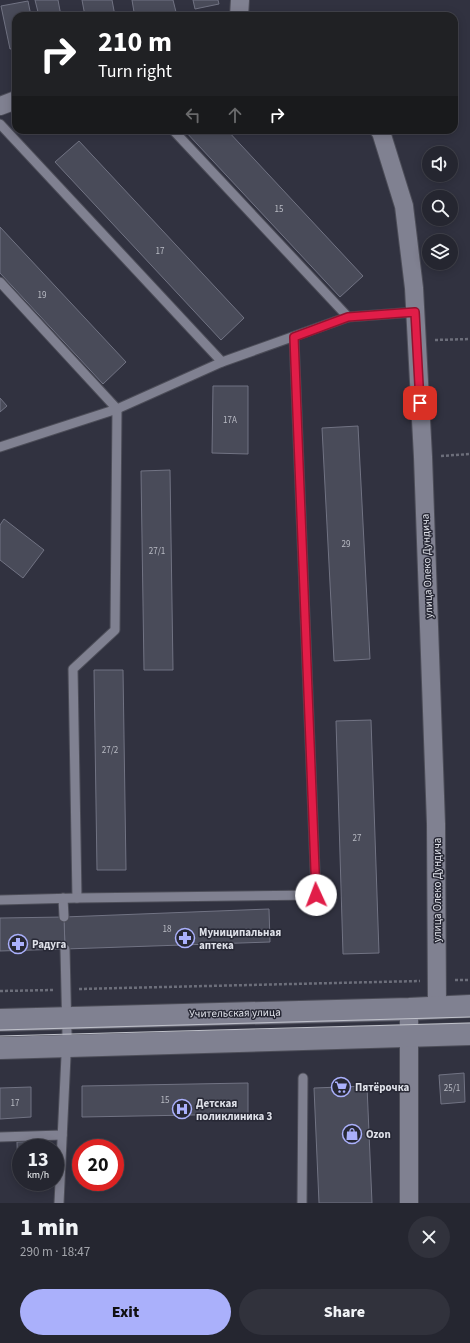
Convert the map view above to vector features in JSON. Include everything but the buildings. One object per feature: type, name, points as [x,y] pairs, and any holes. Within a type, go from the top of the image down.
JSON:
[{"type":"main road","name":"Учительская улица","points":[[0,1020],[470,1006]]},
{"type":"main road","points":[[0,1048],[470,1034]]},
{"type":"street","points":[[238,12],[240,0]]},
{"type":"street","points":[[0,106],[12,102]]},
{"type":"street","name":"улица Олеко Дундича","points":[[382,134],[404,206],[414,288],[423,457],[436,824],[437,1007]]},
{"type":"street","points":[[409,1009],[409,1203]]},
{"type":"lane","points":[[0,124],[222,362]]},
{"type":"lane","points":[[177,134],[348,317]]},
{"type":"lane","points":[[0,282],[117,409],[115,630],[73,669],[77,898]]},
{"type":"lane","points":[[0,447],[117,409],[222,362],[348,317],[415,312]]},
{"type":"lane","points":[[0,900],[316,895],[294,337]]},
{"type":"lane","points":[[63,898],[64,917]]},
{"type":"lane","points":[[59,1203],[67,1045],[65,949]]},
{"type":"lane","points":[[302,1203],[303,1078]]},
{"type":"lane","points":[[0,1137],[62,1135]]},
{"type":"path","points":[[417,340],[470,339]]},
{"type":"path","points":[[423,457],[470,454]]},
{"type":"path","points":[[72,989],[470,980]]},
{"type":"path","points":[[0,991],[56,990]]},
{"type":"tram line","points":[[0,1030],[470,1017]]},
{"type":"tram line","points":[[0,1036],[470,1023]]},
{"type":"place","name":"Муниципальная аптека","points":[[185,938]]},
{"type":"place","name":"Радуга","points":[[18,944]]},
{"type":"place","name":"Пятёрочка","points":[[341,1087]]},
{"type":"place","name":"Детская поликлиника 3","points":[[182,1109]]},
{"type":"place","name":"Ozon","points":[[352,1134]]},
{"type":"route","points":[[316,895],[294,337],[348,317],[415,312],[420,403]]}]
